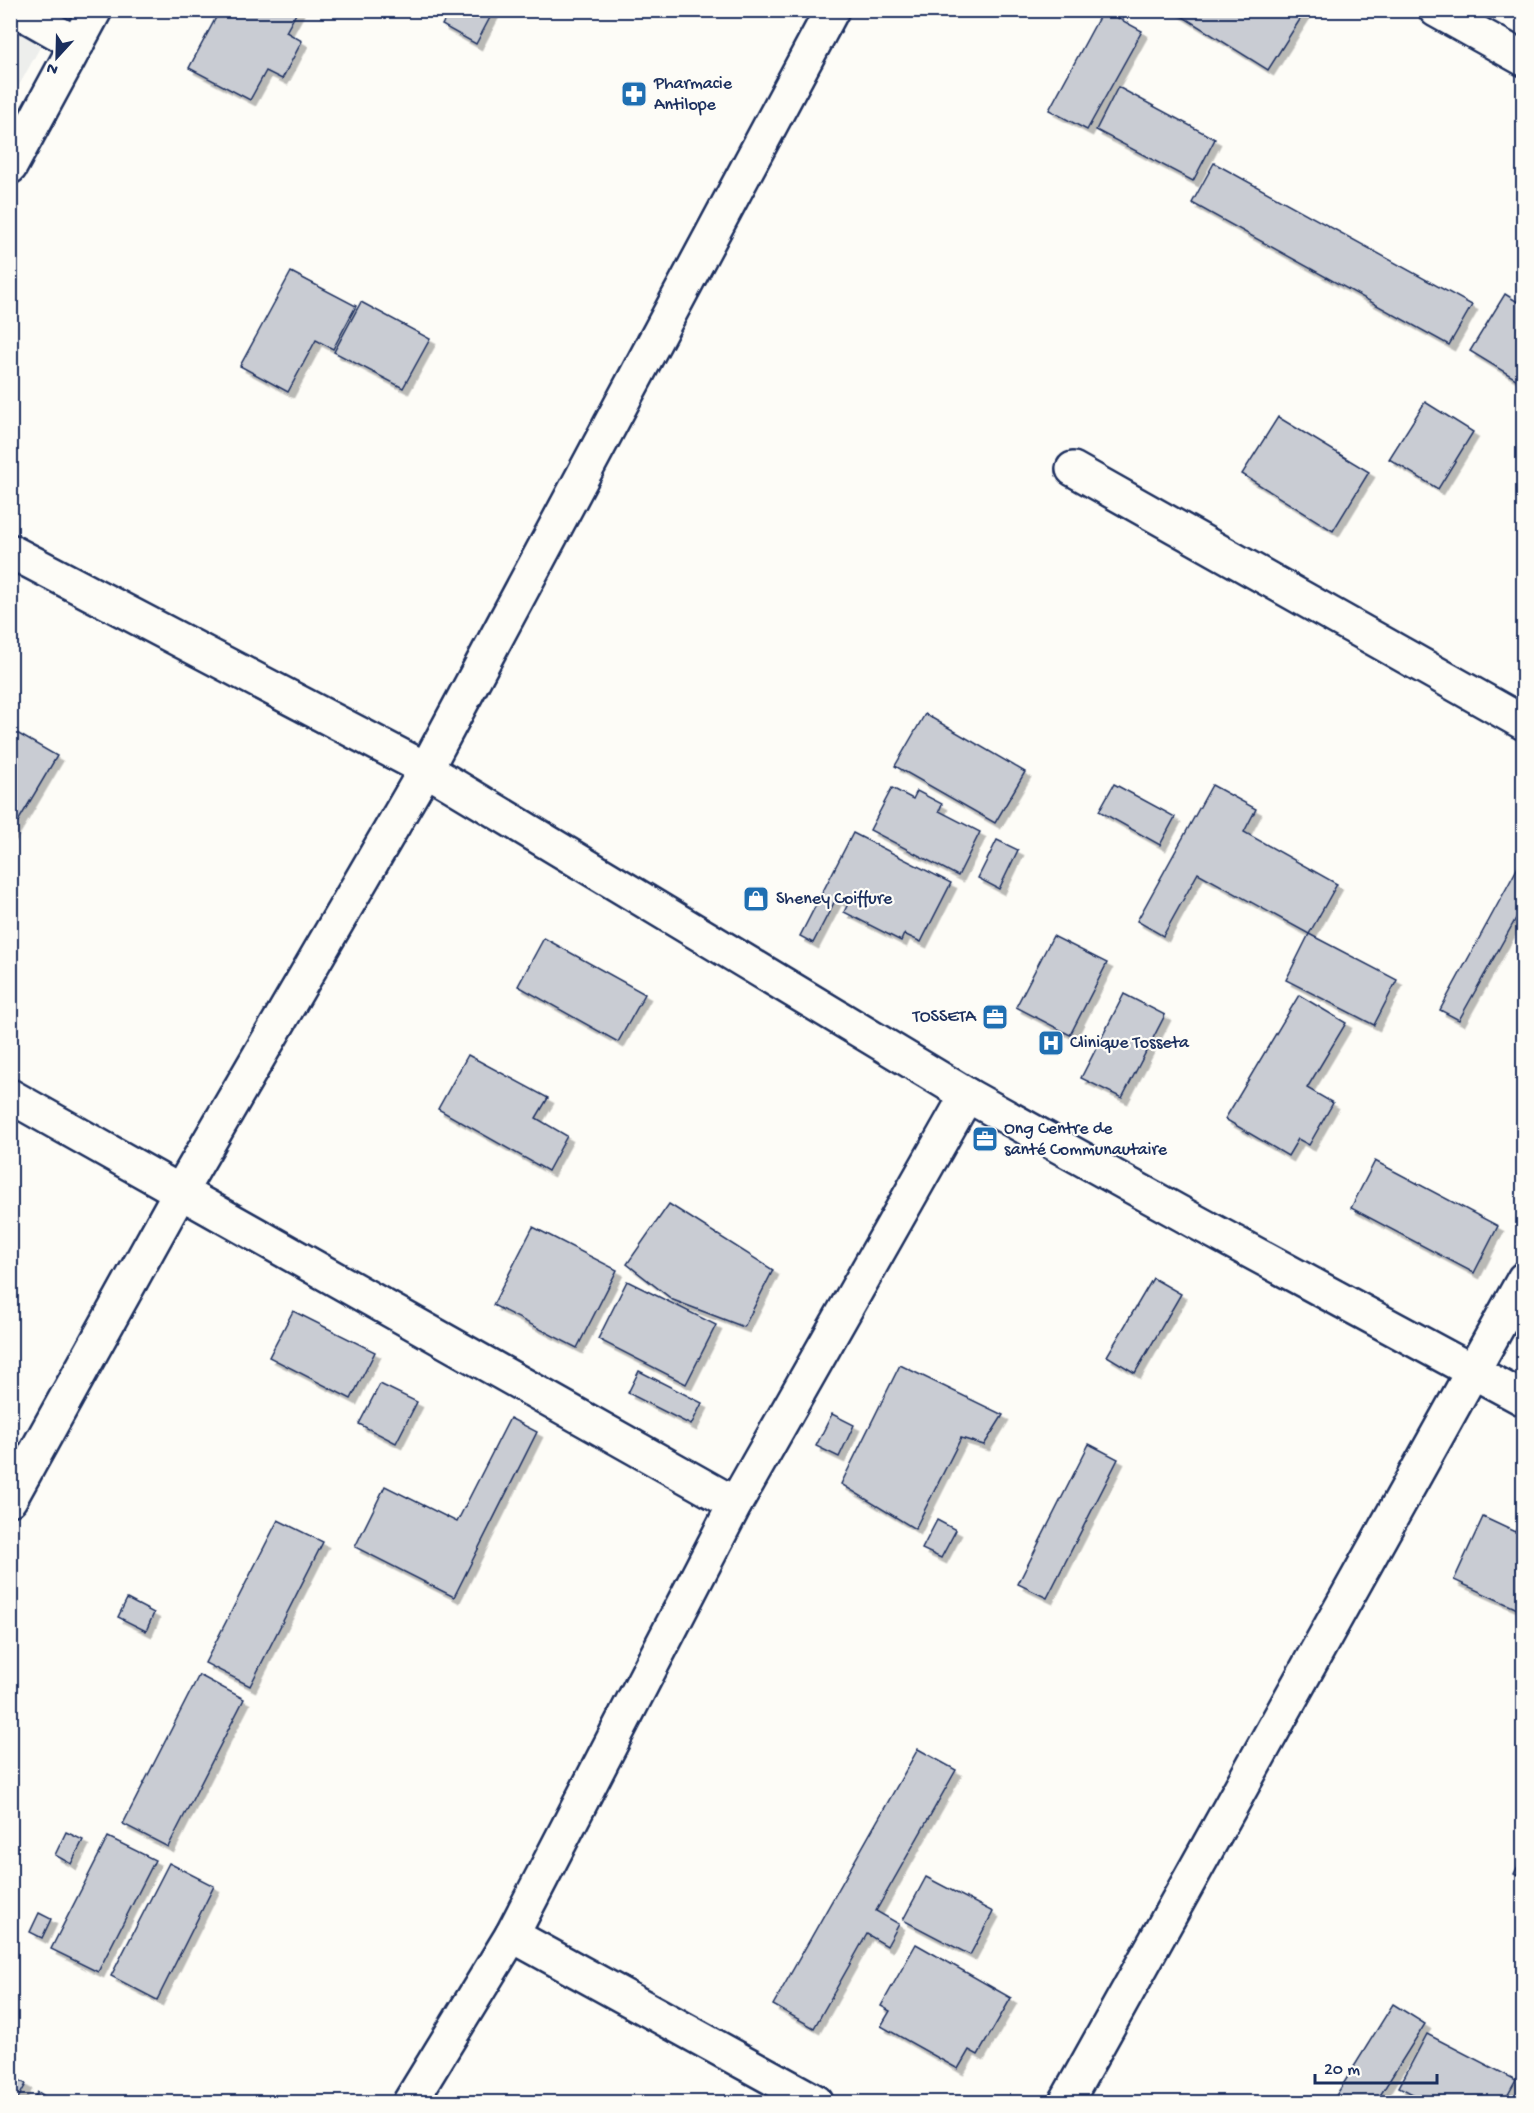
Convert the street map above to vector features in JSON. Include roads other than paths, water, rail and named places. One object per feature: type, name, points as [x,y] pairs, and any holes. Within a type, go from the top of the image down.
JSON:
[{"type":"street","points":[[17,10],[77,44]]},
{"type":"street","points":[[10,167],[94,10]]},
{"type":"street","points":[[10,1498],[180,1192],[426,769],[832,10]]},
{"type":"street","points":[[1436,10],[1524,59]]},
{"type":"street","points":[[1073,469],[1524,723]]},
{"type":"street","points":[[10,551],[426,769],[967,1095],[1524,1399]]},
{"type":"street","points":[[410,2103],[512,1935],[735,1504],[967,1095]]},
{"type":"street","points":[[10,1096],[735,1504]]},
{"type":"street","points":[[1066,2103],[1524,1279]]},
{"type":"street","points":[[512,1935],[816,2103]]},
{"type":"place","name":"Pharmacie Antilope","points":[[634,94]]},
{"type":"place","name":"Sheney Coiffure","points":[[756,899]]},
{"type":"place","name":"TOSSETA","points":[[995,1017]]},
{"type":"place","name":"Clinique Tosseta","points":[[1051,1043]]},
{"type":"place","name":"Ong Centre de santé Communautaire","points":[[985,1139]]}]
